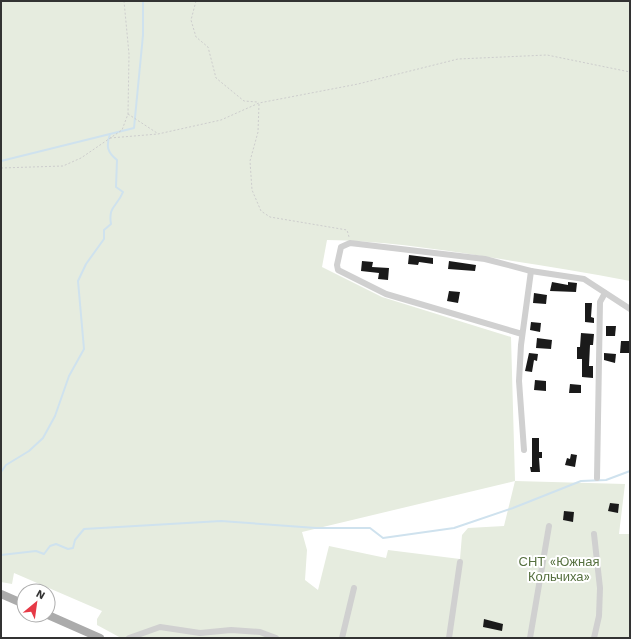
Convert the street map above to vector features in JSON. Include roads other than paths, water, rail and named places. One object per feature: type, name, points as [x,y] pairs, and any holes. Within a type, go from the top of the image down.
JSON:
[{"type":"main road","points":[[1,594],[16,601]]},
{"type":"main road","points":[[56,619],[100,638]]},
{"type":"lane","points":[[522,334],[386,294],[340,271],[337,268],[340,249],[343,245],[350,243],[485,259],[531,271],[584,279],[630,309]]},
{"type":"lane","points":[[524,450],[519,381],[522,334],[531,271]]},
{"type":"lane","points":[[598,478],[600,302],[604,293]]},
{"type":"lane","points":[[530,638],[549,526]]},
{"type":"lane","points":[[594,534],[600,588],[599,616],[594,638]]},
{"type":"lane","points":[[449,638],[460,562]]},
{"type":"lane","points":[[342,638],[354,588]]},
{"type":"lane","points":[[129,638],[160,627],[200,633],[231,630],[260,632],[276,638]]},
{"type":"waterway","points":[[1,472],[6,465],[29,451],[43,438],[55,416],[69,376],[84,349],[78,281],[86,264],[104,239],[104,230],[111,224],[110,218],[112,210],[123,192],[116,187],[117,160],[109,151],[108,142],[110,134],[134,128],[143,35],[143,1]]},
{"type":"waterway","points":[[1,161],[110,134]]},
{"type":"waterway","points":[[1,555],[36,551],[44,554],[50,546],[56,544],[68,549],[73,548],[75,540],[84,529],[221,521],[316,528],[370,528],[383,538],[454,528],[513,508],[581,481],[606,480],[630,471]]},
{"type":"park label","name":"СНТ «Южная Кольчиха»","points":[[559,568]]}]
